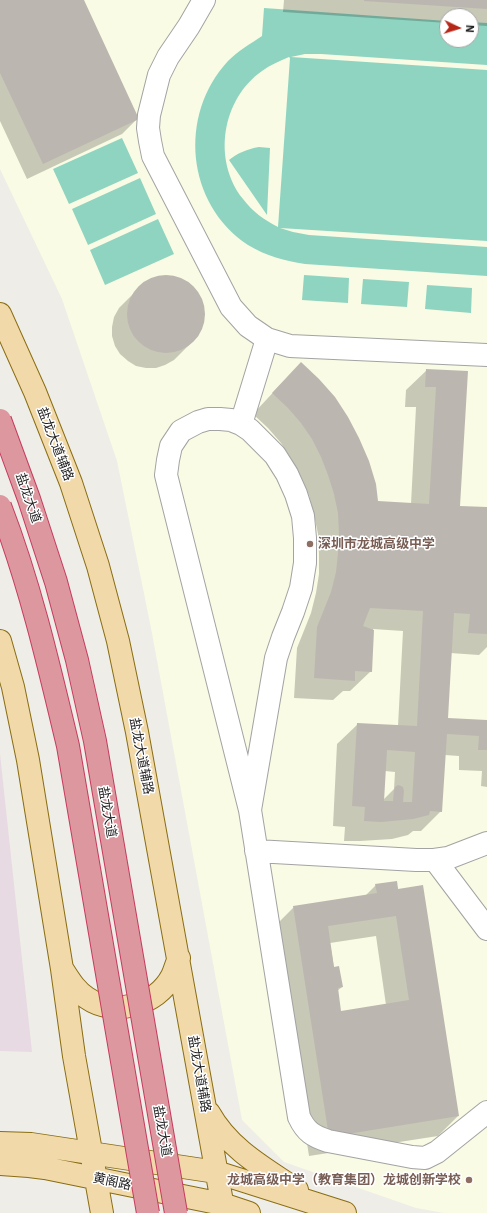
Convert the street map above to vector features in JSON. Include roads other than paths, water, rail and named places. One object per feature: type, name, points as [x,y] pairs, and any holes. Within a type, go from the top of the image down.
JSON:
[{"type":"highway","name":"盐龙大道","points":[[0,420],[29,499],[56,582],[77,660],[95,741],[176,1213]]},
{"type":"highway","points":[[0,506],[32,604],[52,678],[68,746],[148,1213]]},
{"type":"main road","name":"盐龙大道辅路","points":[[0,314],[36,392],[71,483],[100,574],[118,641],[137,732],[179,958],[223,1209]]},
{"type":"main road","points":[[0,640],[13,687],[28,760],[62,969],[74,1056],[102,1213]]},
{"type":"main road","points":[[62,969],[72,986],[87,999],[105,1006],[124,1007],[143,1002],[160,992],[172,976],[179,958]]},
{"type":"main road","points":[[204,1102],[214,1122],[240,1151],[319,1205]]},
{"type":"main road","name":"黄阁路","points":[[0,1143],[31,1144],[216,1172],[345,1213]]},
{"type":"main road","name":"黄阁路","points":[[0,1164],[46,1168],[96,1178],[223,1209],[249,1213]]},
{"type":"lane","points":[[204,0],[189,26],[168,57],[159,75],[149,115],[148,128],[153,156],[231,307],[248,326],[267,339],[290,346],[487,355]]},
{"type":"lane","points":[[241,424],[267,339]]},
{"type":"lane","points":[[250,810],[276,658],[301,588],[305,562],[305,538],[302,516],[296,494],[287,474],[275,455],[259,438],[241,424],[231,420],[208,419],[198,422],[181,431],[171,446],[166,475],[250,810],[299,1117],[310,1133],[328,1141],[412,1157],[425,1158],[438,1152],[487,1112]]},
{"type":"lane","points":[[256,851],[435,860],[455,856],[487,843]]},
{"type":"lane","points":[[435,860],[487,929]]},
{"type":"place","name":"深圳市龙城高级中学","points":[[310,544]]},
{"type":"place","name":"龙城高级中学（教育集团）龙城创新学校","points":[[469,1180]]}]
